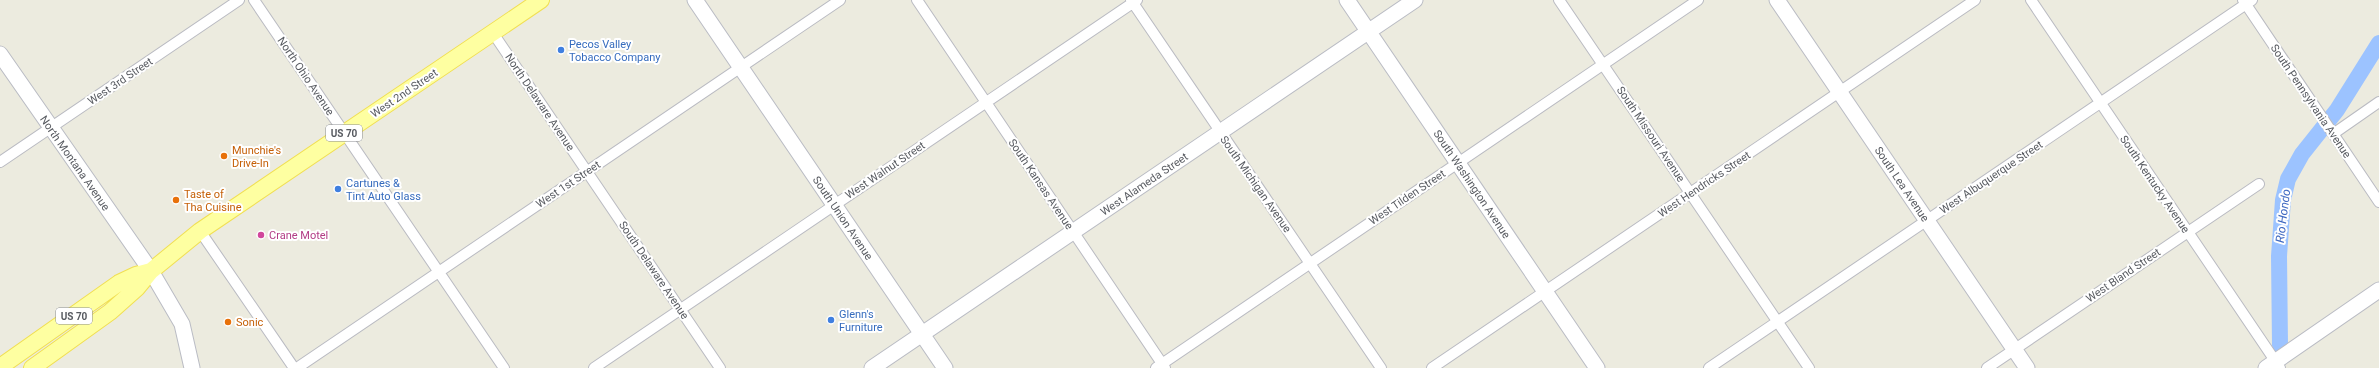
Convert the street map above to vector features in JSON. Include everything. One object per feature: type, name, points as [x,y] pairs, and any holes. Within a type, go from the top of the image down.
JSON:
[{"type":"main road","name":"West 2nd Street","points":[[32,368],[110,312],[137,288],[151,271],[200,231],[541,0]]},
{"type":"main road","name":"West 2nd Street","points":[[0,367],[119,283],[136,275],[151,271]]},
{"type":"street","name":"West 3rd Street","points":[[0,162],[239,0]]},
{"type":"street","name":"North Ohio Avenue","points":[[254,0],[504,368]]},
{"type":"street","name":"South Union Avenue","points":[[695,0],[945,368]]},
{"type":"street","name":"West 1st Street","points":[[297,368],[840,0]]},
{"type":"street","name":"South Kansas Avenue","points":[[917,0],[1161,366]]},
{"type":"street","name":"South Washington Avenue","points":[[1347,0],[1597,368]]},
{"type":"street","name":"West Alameda Street","points":[[872,368],[1416,0]]},
{"type":"street","name":"South Missouri Avenue","points":[[1559,0],[1810,368]]},
{"type":"street","name":"West Tilden Street","points":[[1161,366],[1698,0]]},
{"type":"street","name":"South Lea Avenue","points":[[1777,0],[2027,368]]},
{"type":"street","name":"West Hendricks Street","points":[[1432,368],[1975,0]]},
{"type":"street","name":"South Kentucky Avenue","points":[[2030,0],[2187,232],[2274,366]]},
{"type":"street","name":"West Walnut Street","points":[[594,368],[1134,1]]},
{"type":"street","name":"South Michigan Avenue","points":[[1134,1],[1220,132],[1311,263],[1381,368]]},
{"type":"street","name":"West Albuquerque Street","points":[[1709,368],[2247,1]]},
{"type":"street","name":"South Pennsylvania Avenue","points":[[2247,1],[2322,118],[2379,202]]},
{"type":"street","name":"North Delaware Avenue","points":[[493,32],[586,172]]},
{"type":"street","name":"North Montana Avenue","points":[[0,54],[50,128],[151,271],[182,324],[192,368]]},
{"type":"street","points":[[2333,134],[2379,102]]},
{"type":"street","name":"South Delaware Avenue","points":[[586,172],[720,368]]},
{"type":"street","name":"West Bland Street","points":[[1987,368],[2259,184]]},
{"type":"street","points":[[200,231],[294,368]]},
{"type":"street","points":[[2274,366],[2379,290]]},
{"type":"waterway","name":"Rio Hondo","points":[[2280,345],[2279,256],[2283,200],[2288,179],[2302,154],[2337,110],[2379,43]]},
{"type":"place","name":"Pecos Valley Tobacco Company","points":[[561,50]]},
{"type":"place","name":"Munchie's Drive-In","points":[[224,156]]},
{"type":"place","name":"Cartunes & Tint Auto Glass","points":[[338,189]]},
{"type":"place","name":"Taste of Tha Cuisine","points":[[176,200]]},
{"type":"place","name":"Crane Motel","points":[[261,235]]},
{"type":"place","name":"Glenn's Furniture","points":[[831,320]]},
{"type":"place","name":"Sonic","points":[[228,322]]}]
